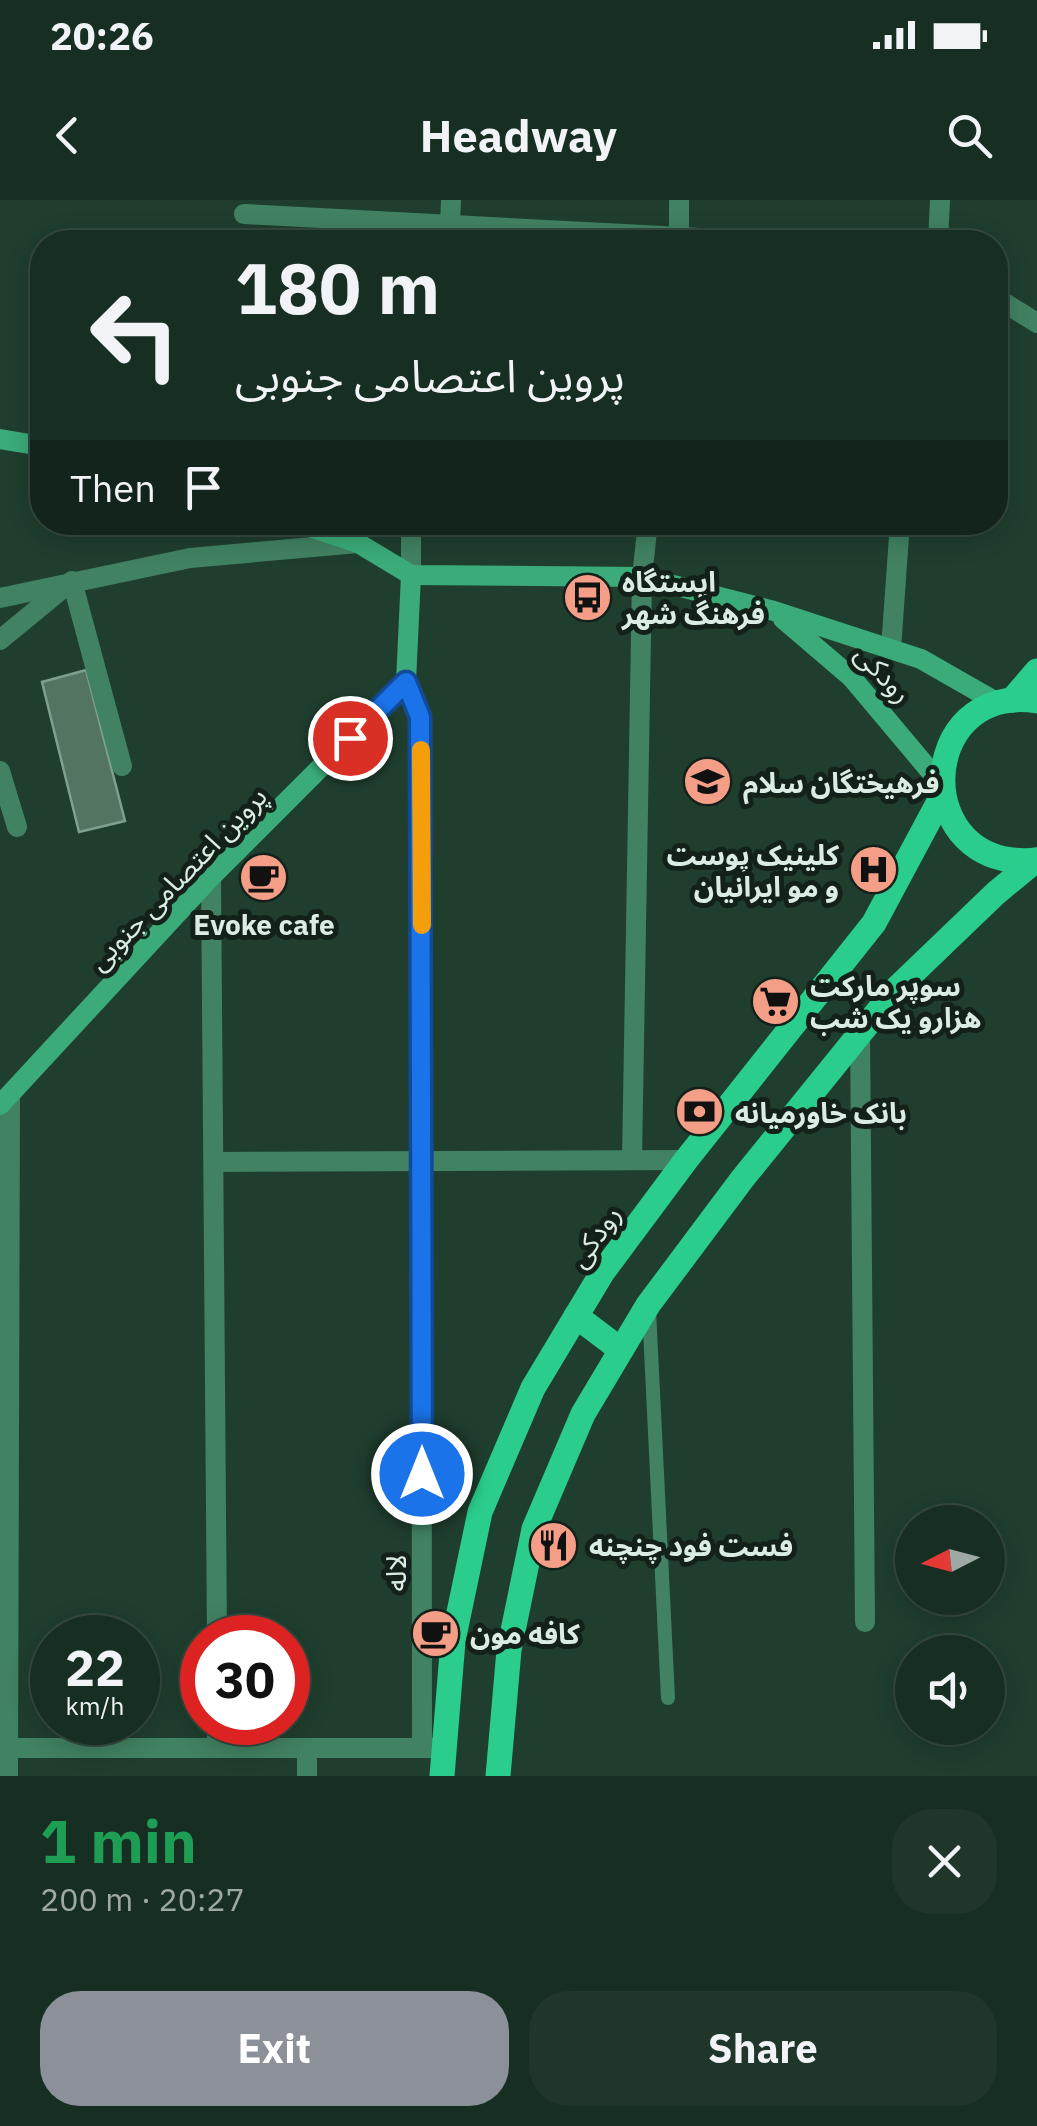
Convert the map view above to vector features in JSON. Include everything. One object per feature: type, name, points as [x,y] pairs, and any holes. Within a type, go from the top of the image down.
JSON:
[{"type":"main road","points":[[0,439],[30,444]]},
{"type":"main road","points":[[332,535],[358,544],[411,576],[642,576],[774,611],[921,659],[1016,701],[1037,671]]},
{"type":"main road","points":[[406,682],[411,576]]},
{"type":"main road","name":"رودکی","points":[[774,611],[852,678],[942,790]]},
{"type":"main road","name":"پروین اعتصامی جنوبی","points":[[5,1100],[212,877],[406,682]]},
{"type":"main road","name":"رودکى","points":[[442,1776],[432,1748],[480,1512],[533,1388],[602,1273],[686,1160],[874,923],[942,790],[942,766],[956,734],[982,710],[1016,701]]},
{"type":"main road","points":[[942,790],[955,824],[976,847],[1015,861],[1036,860]]},
{"type":"main road","points":[[498,1776],[509,1650],[534,1529],[583,1414],[648,1305],[743,1178],[860,1033],[896,989],[1036,860]]},
{"type":"main road","points":[[576,1316],[621,1350]]},
{"type":"street","points":[[450,225],[452,200]]},
{"type":"street","points":[[679,200],[679,230]]},
{"type":"street","points":[[939,230],[940,200]]},
{"type":"street","points":[[244,214],[386,230]]},
{"type":"street","points":[[427,230],[450,225],[526,230]]},
{"type":"street","points":[[1008,305],[1037,323]]},
{"type":"street","points":[[411,535],[411,576]]},
{"type":"street","points":[[632,1160],[642,576],[647,535]]},
{"type":"street","points":[[891,649],[899,535]]},
{"type":"street","points":[[0,598],[190,558],[358,544]]},
{"type":"street","points":[[0,640],[72,581]]},
{"type":"street","points":[[72,581],[122,766]]},
{"type":"street","name":"لاله","points":[[406,682],[420,717],[422,1161],[432,1748]]},
{"type":"street","points":[[0,771],[17,827]]},
{"type":"street","points":[[212,877],[217,1615]]},
{"type":"street","points":[[860,1033],[865,1622]]},
{"type":"street","points":[[5,1100],[4,1748],[8,1776]]},
{"type":"street","points":[[216,1162],[686,1160]]},
{"type":"street","points":[[4,1748],[432,1748]]},
{"type":"street","points":[[307,1748],[308,1776]]},
{"type":"lane","points":[[648,1305],[668,1698]]},
{"type":"building","points":[[86,670],[125,821],[79,832],[42,682]]},
{"type":"slow traffic","points":[[421,750],[422,925]]},
{"type":"place","name":"ایستگاه فرهنگ شهر","points":[[587,597]]},
{"type":"place","name":"فرهیختگان سلام","points":[[708,782]]},
{"type":"place","name":"کلینیک پوست و مو ایرانیان","points":[[874,870]]},
{"type":"place","name":"Evoke cafe","points":[[264,877]]},
{"type":"place","name":"سوپر مارکت هزارو یک شب","points":[[775,1001]]},
{"type":"place","name":"بانک خاورمیانه","points":[[700,1112]]},
{"type":"place","name":"فست فود چنچنه","points":[[554,1545]]},
{"type":"place","name":"کافه مون","points":[[435,1633]]},
{"type":"route","points":[[350,738],[406,682],[420,717],[422,1474]]}]
